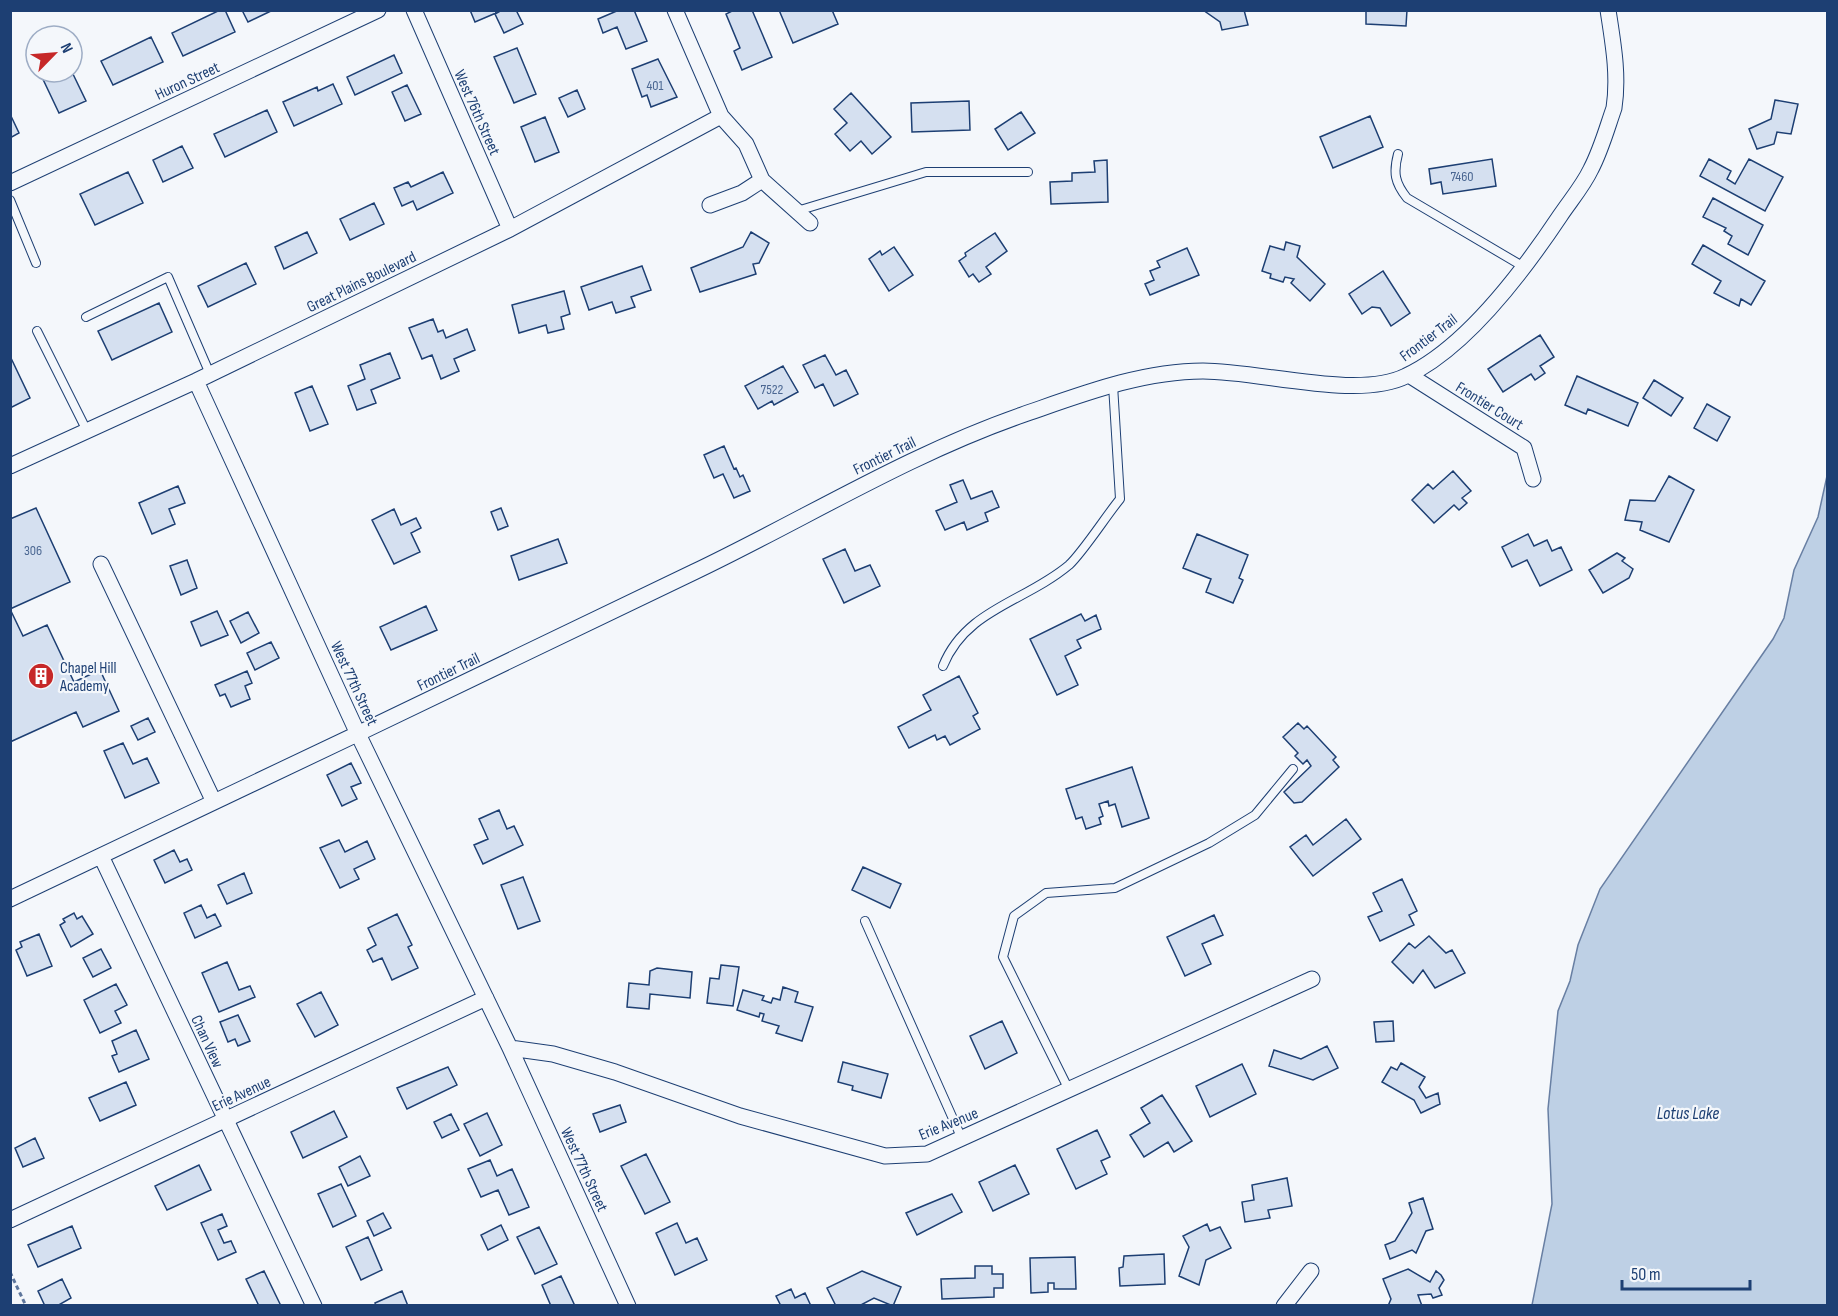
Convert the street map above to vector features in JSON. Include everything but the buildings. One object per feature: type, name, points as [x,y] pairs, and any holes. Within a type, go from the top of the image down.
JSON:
[{"type":"street","name":"Huron Street","points":[[10,183],[378,10]]},
{"type":"street","name":"West 76th Street","points":[[414,10],[510,229]]},
{"type":"street","points":[[675,10],[721,116],[746,144],[762,180],[810,223]]},
{"type":"street","name":"Frontier Trail","points":[[10,899],[727,556],[929,453],[997,424],[1113,385],[1200,371],[1253,374],[1361,387],[1388,384],[1409,375],[1471,327],[1525,268],[1590,173],[1614,108],[1616,64],[1608,10]]},
{"type":"street","name":"Great Plains Boulevard","points":[[10,466],[196,381],[510,229],[721,116]]},
{"type":"street","points":[[710,205],[742,194],[762,180]]},
{"type":"street","name":"Frontier Court","points":[[1409,375],[1524,448],[1533,479]]},
{"type":"street","name":"West 77th Street","points":[[196,381],[358,734],[510,1048],[628,1305]]},
{"type":"street","points":[[101,564],[214,802]]},
{"type":"street","name":"Chan View","points":[[101,856],[314,1305]]},
{"type":"street","name":"Erie Avenue","points":[[510,1048],[563,1057],[740,1116],[885,1156],[927,1154],[1070,1091],[1312,979]]},
{"type":"street","name":"Erie Avenue","points":[[10,1220],[486,998]]},
{"type":"street","points":[[1284,1305],[1311,1270]]},
{"type":"lane","points":[[1398,154],[1393,171],[1399,188],[1407,198],[1525,268]]},
{"type":"lane","points":[[797,211],[927,172],[1028,172]]},
{"type":"lane","points":[[10,200],[36,263]]},
{"type":"lane","points":[[86,317],[168,277],[210,374]]},
{"type":"lane","points":[[37,331],[87,431]]},
{"type":"lane","points":[[943,666],[950,648],[968,627],[1069,564],[1120,499],[1113,385]]},
{"type":"lane","points":[[1070,1091],[1003,957],[1014,916],[1046,893],[1115,888],[1209,843],[1256,815],[1293,769]]},
{"type":"lane","points":[[865,921],[962,1140]]},
{"type":"path","points":[[10,1272],[26,1305]]},
{"type":"water","name":"Lotus Lake","points":[[1827,476],[1827,1305],[1532,1305],[1552,1204],[1548,1109],[1558,1011],[1570,981],[1578,945],[1600,889],[1773,639],[1784,618],[1794,570],[1818,517]]},
{"type":"place","name":"Chapel Hill Academy","points":[[41,676]]}]
